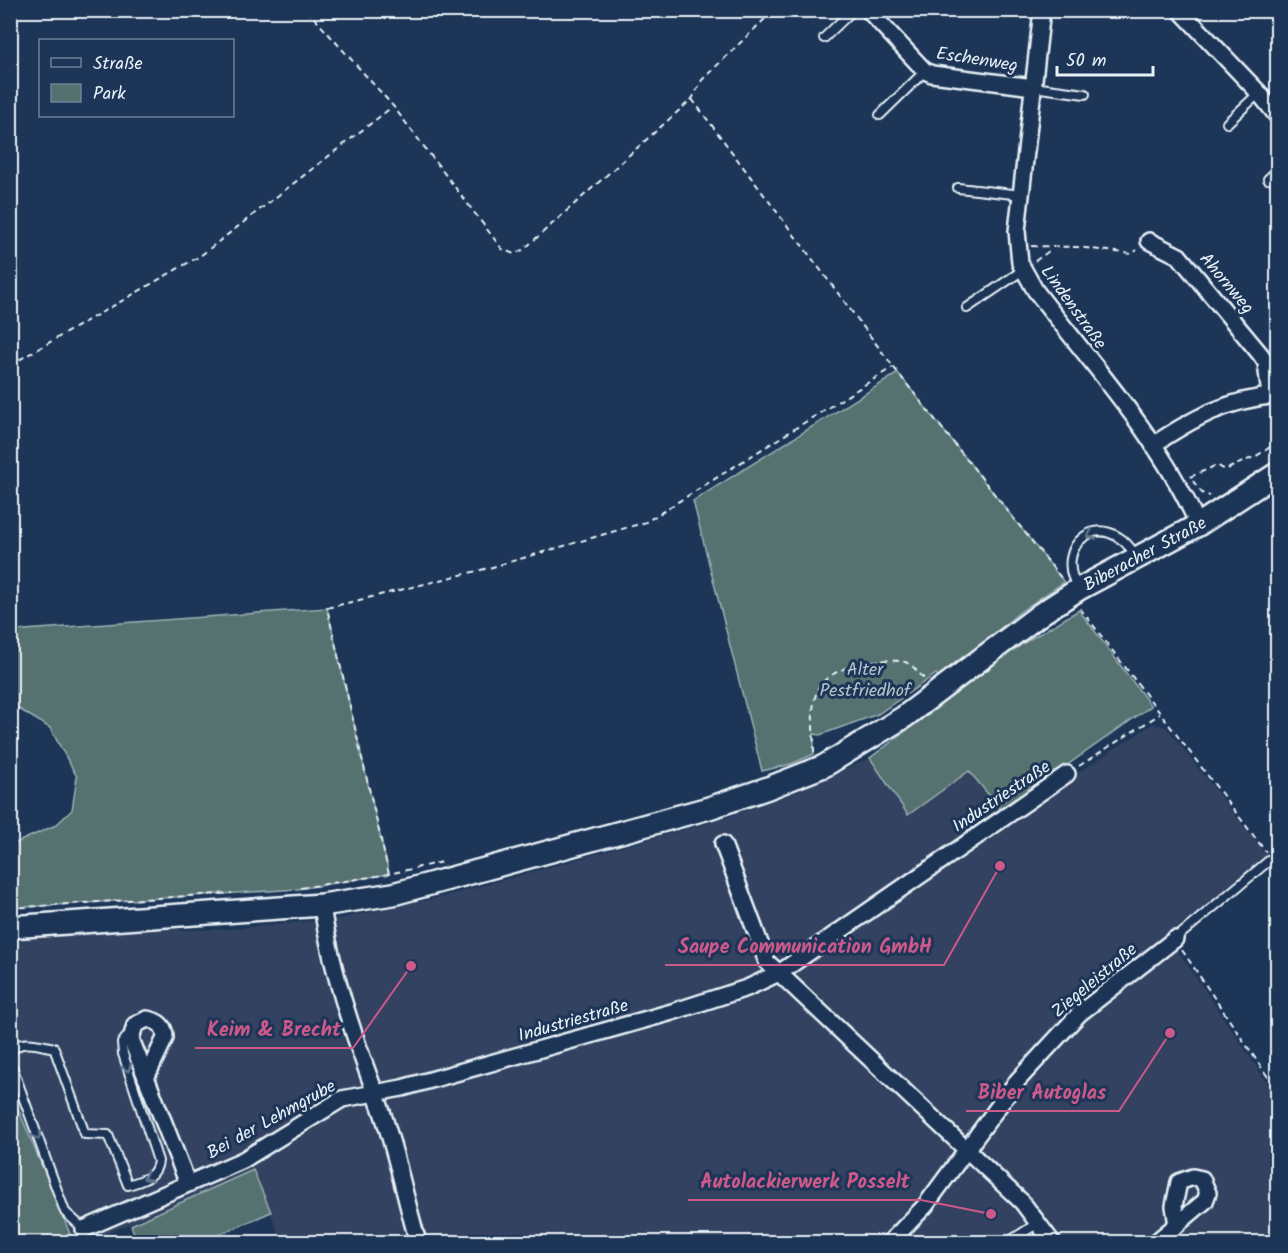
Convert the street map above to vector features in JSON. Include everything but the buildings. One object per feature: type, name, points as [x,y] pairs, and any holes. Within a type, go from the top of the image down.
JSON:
[{"type":"street","name":"Eschenweg","points":[[868,10],[925,71],[939,76],[1033,87]]},
{"type":"street","name":"Lindenstraße","points":[[1042,10],[1016,244],[1023,270],[1153,445],[1183,494],[1198,525]]},
{"type":"street","points":[[1180,10],[1259,93],[1278,117]]},
{"type":"street","name":"Ahornweg","points":[[1149,241],[1179,256],[1261,355],[1266,363],[1274,396]]},
{"type":"street","points":[[1153,445],[1211,410],[1239,400],[1274,396]]},
{"type":"street","name":"Biberacher Straße","points":[[10,927],[322,905],[393,894],[709,808],[768,788],[824,766],[904,717],[1073,589],[1198,525],[1278,473]]},
{"type":"street","name":"Industriestraße","points":[[374,1093],[402,1088],[672,1012],[747,988],[779,973],[1067,774]]},
{"type":"street","points":[[723,844],[767,962],[1022,1202],[1052,1242]]},
{"type":"street","points":[[322,905],[337,975],[374,1093],[381,1107],[418,1242]]},
{"type":"street","name":"Ziegeleistraße","points":[[890,1242],[925,1206],[966,1147],[1018,1080],[1080,1013],[1175,939]]},
{"type":"street","points":[[146,1078],[165,1038],[165,1031],[161,1024],[147,1019],[140,1020],[131,1032],[131,1040],[146,1078],[188,1184]]},
{"type":"street","name":"Bei der Lehmgrube","points":[[84,1229],[243,1160],[342,1099],[374,1093]]},
{"type":"street","points":[[1156,1242],[1177,1225]]},
{"type":"lane","points":[[824,38],[853,10]]},
{"type":"lane","points":[[880,115],[925,71]]},
{"type":"lane","points":[[1033,87],[1085,93]]},
{"type":"lane","points":[[1227,123],[1259,93]]},
{"type":"lane","points":[[1268,179],[1278,170]]},
{"type":"lane","points":[[958,188],[1022,195]]},
{"type":"lane","points":[[967,308],[1023,270]]},
{"type":"lane","points":[[1073,589],[1070,564],[1075,548],[1095,531],[1104,530],[1118,534],[1137,557]]},
{"type":"lane","name":"Ziegeleistraße","points":[[1175,939],[1274,856]]},
{"type":"lane","points":[[10,1056],[16,1046],[25,1043],[54,1048],[86,1134],[108,1135],[128,1185],[157,1172],[158,1161],[123,1054],[122,1043],[131,1032]]},
{"type":"lane","points":[[10,1061],[65,1212],[84,1229]]},
{"type":"lane","points":[[1008,1242],[1038,1223]]},
{"type":"path","points":[[307,10],[393,106],[502,249],[514,254],[524,250],[692,99],[702,80],[774,10]]},
{"type":"path","points":[[692,99],[893,367],[1073,589],[1160,714],[1274,856]]},
{"type":"path","points":[[10,365],[200,256],[393,106]]},
{"type":"path","points":[[1016,244],[1052,248],[1077,247],[1132,254],[1149,241]]},
{"type":"path","points":[[1023,270],[1052,248]]},
{"type":"path","points":[[386,862],[327,608],[489,568],[646,522],[893,367]]},
{"type":"path","points":[[1190,477],[1217,465],[1226,470],[1258,455],[1278,442]]},
{"type":"path","points":[[814,754],[817,689],[831,677],[850,666],[879,659],[907,662],[931,686]]},
{"type":"path","points":[[1067,774],[1160,714]]},
{"type":"path","points":[[806,757],[824,749]]},
{"type":"path","points":[[298,889],[389,874],[444,861]]},
{"type":"path","points":[[10,908],[238,893]]},
{"type":"path","points":[[1175,939],[1278,1092]]},
{"type":"shaded area","points":[[1153,724],[1166,727],[1267,856],[1168,936],[1277,1097],[1277,1242],[282,1242],[253,1170],[88,1242],[74,1242],[11,1089],[11,935],[140,926],[185,930],[229,929],[343,918],[445,896],[718,820],[799,791],[870,758],[908,815],[969,770],[1071,777]]},
{"type":"green space","name":"Alter Pestfriedhof","points":[[898,373],[1064,582],[1021,611],[940,679],[936,674],[878,714],[820,735],[814,734],[814,754],[791,764],[762,771],[693,501]]},
{"type":"green space","points":[[327,608],[389,874],[298,889],[11,908],[11,845],[56,825],[72,810],[77,777],[50,728],[11,704],[11,631]]},
{"type":"green space","points":[[1079,610],[1151,706],[1002,811],[969,771],[908,815],[870,758],[1022,644]]},
{"type":"green space","points":[[10,1089],[73,1241],[11,1242]]},
{"type":"green space","points":[[253,1170],[271,1212],[203,1242],[137,1242],[131,1225]]},
{"type":"place","name":"Saupe Communication GmbH","points":[[1000,866]]},
{"type":"place","name":"Keim & Brecht","points":[[411,966]]},
{"type":"place","name":"Biber Autoglas","points":[[1170,1033]]},
{"type":"place","name":"Autolackierwerk Posselt","points":[[991,1214]]}]
